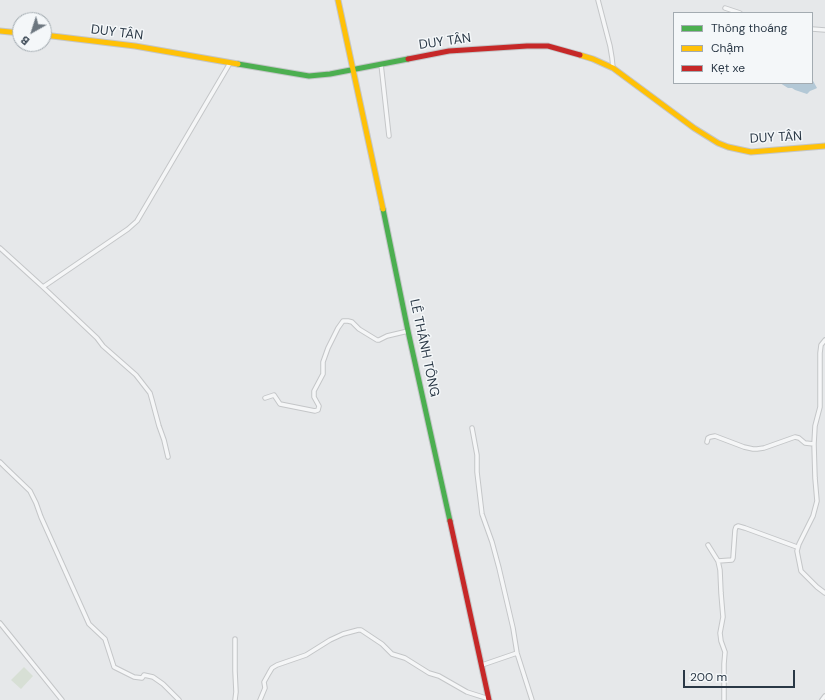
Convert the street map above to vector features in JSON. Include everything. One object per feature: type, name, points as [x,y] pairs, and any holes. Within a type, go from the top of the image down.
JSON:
[{"type":"street","name":"LÊ THÁNH TÔNG","points":[[338,0],[408,332],[489,700]]},
{"type":"street","points":[[598,0],[610,46],[613,68]]},
{"type":"street","points":[[725,8],[737,12]]},
{"type":"street","points":[[813,29],[825,30]]},
{"type":"street","points":[[0,31],[12,32]]},
{"type":"street","name":"DUY TÂN","points":[[52,36],[135,46],[230,64],[259,67],[309,76],[353,70],[449,51],[548,46],[594,59],[613,68],[694,128],[718,143],[728,147],[751,152],[825,146]]},
{"type":"street","points":[[43,287],[122,233],[137,221],[230,64]]},
{"type":"street","points":[[382,64],[389,136]]},
{"type":"street","points":[[0,248],[97,338],[103,346],[136,375],[152,400],[168,458]]},
{"type":"street","points":[[265,398],[274,395],[280,404],[315,411],[318,410],[319,406],[314,397],[314,391],[323,374],[323,362],[328,348],[343,321],[352,322],[359,329],[380,340],[387,336],[408,332]]},
{"type":"street","points":[[825,340],[821,345],[820,407],[815,426],[814,444],[817,503],[813,516],[798,547],[798,555],[802,570],[825,593]]},
{"type":"street","points":[[472,428],[477,455],[477,472],[482,514],[499,568],[513,628],[517,653],[532,700]]},
{"type":"street","points":[[707,442],[708,438],[715,436],[744,447],[757,449],[795,437],[805,443],[814,444]]},
{"type":"street","points":[[0,462],[30,491],[89,624],[105,639],[114,667],[134,677],[142,678],[144,675],[153,677],[163,684],[179,700]]},
{"type":"street","points":[[718,561],[732,560],[735,528],[738,526],[798,547]]},
{"type":"street","points":[[708,545],[718,561],[720,570],[723,617],[720,633],[725,652],[724,700]]},
{"type":"street","points":[[0,623],[62,700]]},
{"type":"street","points":[[260,700],[265,688],[264,682],[272,668],[306,655],[343,634],[361,630],[382,644],[392,654],[405,658],[424,670],[439,676],[467,692],[489,700]]},
{"type":"street","points":[[234,700],[236,692],[235,639]]},
{"type":"street","points":[[482,665],[517,653]]},
{"type":"street","points":[[822,700],[825,696]]},
{"type":"shaded area","points":[[24,667],[33,676],[21,689],[11,680]]},
{"type":"water","points":[[813,81],[817,88],[807,94],[792,88],[788,88],[782,84],[813,84]]},
{"type":"traffic: fast","points":[[238,64],[309,76],[330,74],[408,59]]},
{"type":"traffic: fast","points":[[383,209],[450,521]]},
{"type":"traffic: slow","points":[[338,0],[383,209]]},
{"type":"traffic: slow","points":[[0,31],[12,32]]},
{"type":"traffic: slow","points":[[52,36],[135,46],[238,64]]},
{"type":"traffic: slow","points":[[580,55],[613,68],[694,128],[718,143],[728,147],[751,152],[825,146]]},
{"type":"traffic: jam","points":[[408,59],[449,51],[527,46],[548,46],[580,55]]},
{"type":"traffic: jam","points":[[450,521],[489,700]]}]
